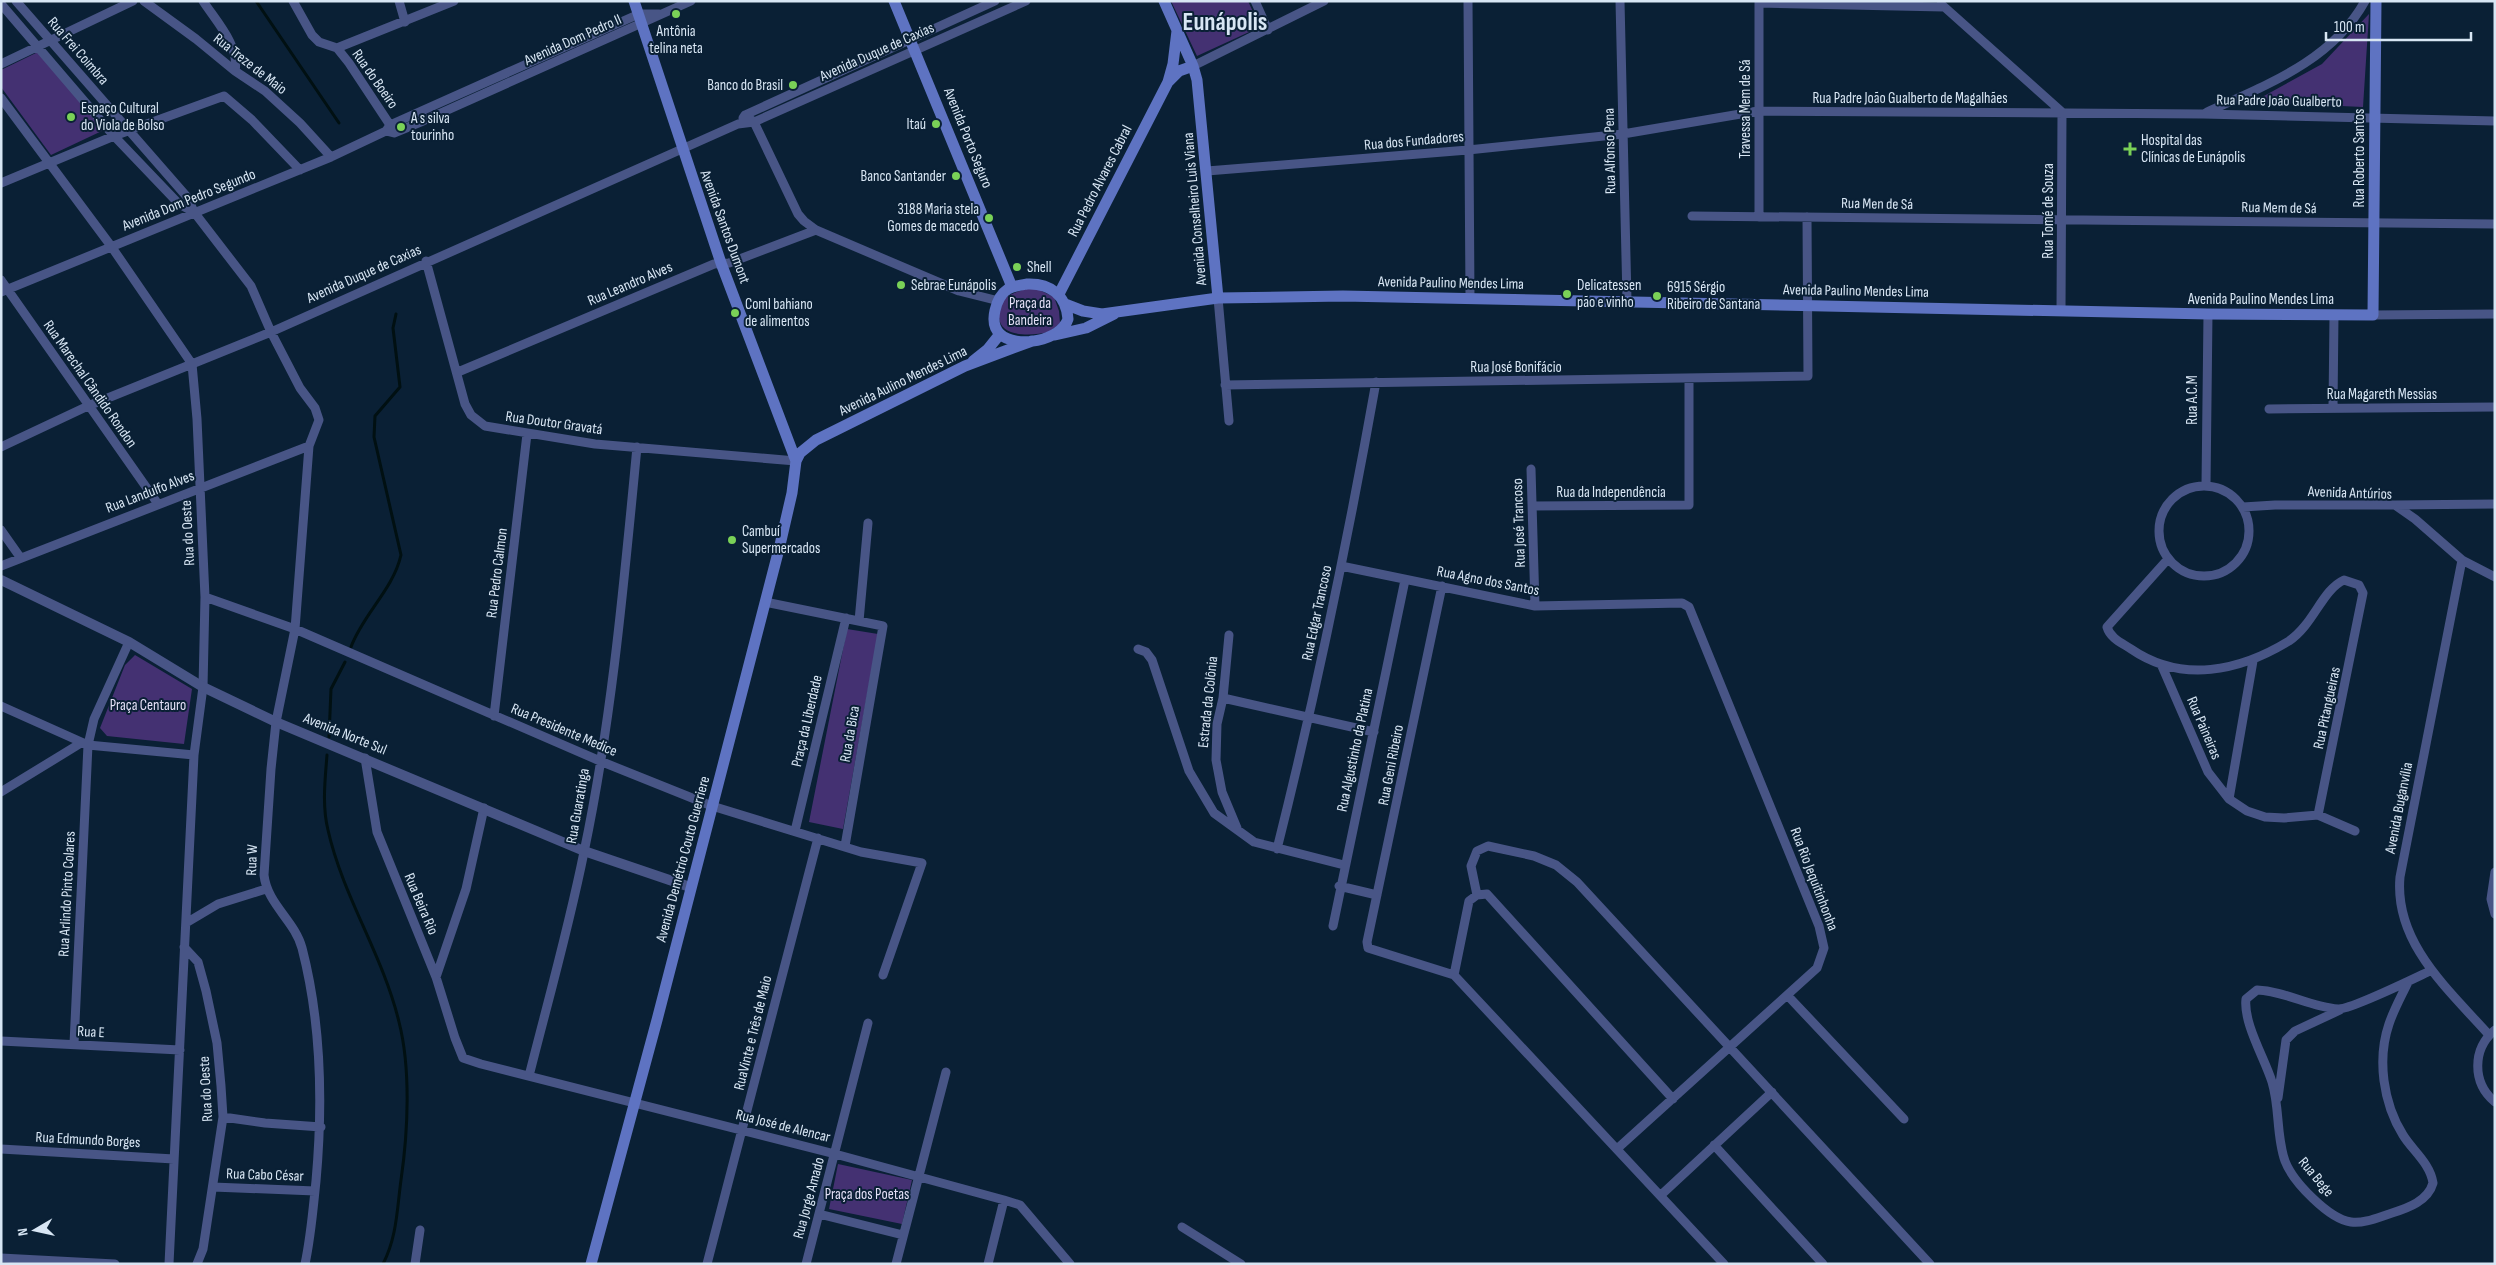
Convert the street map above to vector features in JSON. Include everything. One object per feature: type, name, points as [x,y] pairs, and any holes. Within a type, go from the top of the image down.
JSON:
[{"type":"main road","name":"Avenida Santos Dumont","points":[[634,1],[721,263],[796,461]]},
{"type":"main road","name":"Avenida Porto Seguro","points":[[894,1],[1012,287]]},
{"type":"main road","name":"Avenida Conselheiro Luis Viana","points":[[1164,1],[1193,66],[1197,80],[1218,298]]},
{"type":"main road","name":"Rua Roberto Santos","points":[[2373,315],[2376,1]]},
{"type":"main road","name":"Rua Pedro Alvares Cabral","points":[[1062,299],[1168,82],[1173,64],[1176,31]]},
{"type":"main road","name":"Rua Pedro Alvares Cabral","points":[[1168,82],[1179,71],[1193,66]]},
{"type":"main road","points":[[1116,313],[1086,328],[1032,341],[1010,339],[1000,334],[994,316],[999,300],[1007,289],[1037,284],[1052,289],[1062,299],[1091,313],[1116,313],[1218,298]]},
{"type":"main road","name":"Avenida Paulino Mendes Lima","points":[[1218,298],[1343,296],[1627,300],[1808,306],[2208,314],[2373,315]]},
{"type":"main road","points":[[1053,336],[1066,324],[1068,319],[1062,299]]},
{"type":"main road","points":[[965,366],[988,349],[1000,334]]},
{"type":"main road","name":"Avenida Aulino Mendes Lima","points":[[796,461],[800,453],[816,440],[965,366],[1032,341]]},
{"type":"main road","name":"Avenida Demétrio Couto Guerriere","points":[[591,1264],[766,602],[792,494],[796,461]]},
{"type":"street","name":"Rua Frei Coimbra","points":[[16,1],[188,198],[194,212],[246,278],[300,388],[318,416],[318,426],[309,446]]},
{"type":"street","points":[[1,64],[133,1]]},
{"type":"street","name":"Rua Treze de Maio","points":[[144,1],[196,39],[234,71],[272,97],[300,122],[331,157]]},
{"type":"street","points":[[203,1],[232,49],[237,61],[234,71]]},
{"type":"street","name":"Rua do Boeiro","points":[[293,1],[312,34],[319,42],[337,48],[390,130]]},
{"type":"street","points":[[399,1],[405,22]]},
{"type":"street","points":[[337,48],[454,1]]},
{"type":"street","name":"Avenida Dom Pedro II","points":[[390,130],[492,79],[570,46],[691,1]]},
{"type":"street","name":"Avenida Duque de Caxias","points":[[738,124],[745,115],[910,38],[995,1]]},
{"type":"street","name":"Avenida Duque de Caxias","points":[[1,446],[88,406],[271,332],[426,261],[738,124],[754,122],[1026,1]]},
{"type":"street","points":[[1255,1],[1268,30]]},
{"type":"street","points":[[1193,66],[1324,1]]},
{"type":"street","points":[[1468,1],[1470,298]]},
{"type":"street","name":"Rua Alfonso Pena","points":[[1620,1],[1627,300]]},
{"type":"street","points":[[2203,114],[2305,64],[2325,50],[2350,26],[2365,1]]},
{"type":"street","points":[[1759,2],[1941,4],[2062,112]]},
{"type":"street","name":"Travessa Mem de Sá","points":[[1759,2],[1759,217]]},
{"type":"street","name":"Rua Frei Coimbra","points":[[1,4],[114,136],[179,204],[194,212]]},
{"type":"street","name":"Avenida Dom Pedro II","points":[[390,130],[496,89],[574,55],[640,20]]},
{"type":"street","points":[[570,46],[574,55]]},
{"type":"street","points":[[492,79],[496,89]]},
{"type":"street","points":[[1,183],[128,130],[224,96],[252,120],[300,170]]},
{"type":"street","name":"Rua do Oeste","points":[[1,98],[111,246],[192,364],[197,419],[205,597],[203,687],[194,755],[169,1264]]},
{"type":"street","name":"Rua Padre João Gualberto de Magalhães","points":[[1623,134],[1758,112],[2062,112]]},
{"type":"street","name":"Rua Padre João Gualberto","points":[[2062,112],[2495,121]]},
{"type":"street","name":"Rua Tomé de Souza","points":[[2061,310],[2062,112]]},
{"type":"street","points":[[745,115],[754,122],[798,214],[804,222],[816,230],[959,291],[999,300]]},
{"type":"street","name":"Avenida Dom Pedro Segundo","points":[[4,291],[300,170],[390,130]]},
{"type":"street","name":"Rua dos Fundadores","points":[[1207,171],[1468,150],[1623,134]]},
{"type":"street","name":"Rua Men de Sá","points":[[1692,216],[2062,220]]},
{"type":"street","points":[[1807,217],[1808,306]]},
{"type":"street","name":"Rua Mem de Sá","points":[[2062,220],[2495,224]]},
{"type":"street","name":"Rua Leandro Alves","points":[[458,372],[714,264],[729,263],[816,230]]},
{"type":"street","name":"Rua Doutor Gravatá","points":[[426,261],[458,372],[465,404],[477,421],[498,430],[526,434],[638,447],[796,461]]},
{"type":"street","name":"Rua Marechal Cândido Rondon","points":[[1,280],[4,291],[158,504]]},
{"type":"street","name":"Avenida Conselheiro Luis Viana","points":[[1218,298],[1229,421]]},
{"type":"street","name":"Rua José Bonifácio","points":[[1225,385],[1808,376],[1808,306]]},
{"type":"street","name":"Rua A.C.M","points":[[2206,486],[2208,314]]},
{"type":"street","name":"Avenida Paulino Mendes Lima","points":[[2373,315],[2495,314]]},
{"type":"street","points":[[2334,315],[2334,407]]},
{"type":"street","name":"Rua da Independência","points":[[1532,506],[1689,505],[1689,379]]},
{"type":"street","name":"Rua Edgar Trancoso","points":[[1277,848],[1310,718],[1376,382]]},
{"type":"street","name":"Rua Magareth Messias","points":[[2269,410],[2334,407],[2495,407]]},
{"type":"street","name":"Rua Pedro Calmon","points":[[494,716],[526,434]]},
{"type":"street","name":"Rua Landulfo Alves","points":[[1,566],[309,446]]},
{"type":"street","name":"Rua W","points":[[305,1264],[312,1234],[321,1127],[320,1068],[308,971],[301,945],[266,888],[264,875],[276,722],[295,629],[309,446]]},
{"type":"street","name":"Rua Guaratinga","points":[[529,1076],[584,851],[600,761],[622,610],[638,447]]},
{"type":"street","name":"Rua José Trancoso","points":[[1530,468],[1535,606]]},
{"type":"street","points":[[2206,486],[2231,494],[2243,507],[2250,526],[2249,538],[2246,550],[2231,568],[2215,575],[2198,577],[2181,570],[2168,559],[2160,542],[2159,523],[2166,506],[2179,493],[2188,488],[2206,486]]},
{"type":"street","name":"Avenida Antúrios","points":[[2243,507],[2275,505],[2395,506],[2415,519],[2462,560],[2495,577]]},
{"type":"street","points":[[2395,506],[2492,505]]},
{"type":"street","points":[[766,602],[859,621],[868,523]]},
{"type":"street","points":[[1,530],[20,557]]},
{"type":"street","points":[[2168,559],[2107,627],[2111,636],[2137,653],[2161,664],[2188,671],[2203,671],[2253,661],[2229,799],[2247,811],[2265,817],[2284,818],[2318,815],[2355,831]]},
{"type":"street","name":"Avenida Buganvília","points":[[2462,560],[2400,877],[2398,896],[2401,913],[2430,971],[2492,1033]]},
{"type":"street","name":"Rua Agno dos Santos","points":[[1341,566],[1535,606],[1682,603],[1689,607]]},
{"type":"street","name":"Avenida Norte Sul","points":[[1,580],[129,642],[203,687],[276,722],[584,851],[690,887]]},
{"type":"street","name":"Rua Algustinho da Platina","points":[[1332,926],[1405,580]]},
{"type":"street","name":"Rua Pitangueiras","points":[[2253,661],[2293,638],[2306,626],[2338,583],[2344,580],[2358,585],[2363,593],[2362,606],[2318,815]]},
{"type":"street","name":"Rua Geni Ribeiro","points":[[1442,586],[1367,942],[1368,948],[1454,975]]},
{"type":"street","name":"Rua Presidente Medice","points":[[205,597],[295,629],[600,761],[712,806],[861,852],[922,863],[883,975]]},
{"type":"street","name":"Rua Rio Jequitinhonha","points":[[1618,1148],[1788,996],[1817,968],[1822,958],[1823,937],[1689,607]]},
{"type":"street","name":"Praça da Liberdade","points":[[795,831],[846,618]]},
{"type":"street","name":"Rua da Bica","points":[[844,846],[884,626],[859,621]]},
{"type":"street","name":"Estrada da Colônia","points":[[1228,635],[1222,698],[1217,724],[1216,760],[1222,792],[1237,828]]},
{"type":"street","name":"Rua Arlindo Pinto Colares","points":[[74,1044],[84,744],[129,642]]},
{"type":"street","points":[[1138,650],[1146,652],[1152,660],[1180,746],[1198,789],[1214,813],[1254,842],[1344,865]]},
{"type":"street","name":"Rua Paineiras","points":[[2161,664],[2208,772],[2229,799]]},
{"type":"street","points":[[1222,698],[1374,732]]},
{"type":"street","points":[[1,706],[84,744],[194,755]]},
{"type":"street","points":[[1,792],[84,744]]},
{"type":"street","name":"Rua Beira Rio","points":[[365,758],[378,832],[436,977],[454,1038],[463,1058]]},
{"type":"street","points":[[436,977],[466,889],[484,808]]},
{"type":"street","name":"RuaVinte e Três de Maio","points":[[707,1264],[744,1130],[818,838]]},
{"type":"street","points":[[1477,894],[1470,866],[1477,851],[1488,846],[1534,856],[1556,865],[1577,882],[1732,1047],[1930,1264]]},
{"type":"street","points":[[2495,872],[2491,899],[2495,914]]},
{"type":"street","points":[[1339,886],[1377,895]]},
{"type":"street","points":[[186,923],[218,904],[266,888]]},
{"type":"street","points":[[1674,1099],[1487,894],[1477,894],[1469,901],[1454,975],[1618,1148],[1724,1264]]},
{"type":"street","name":"Rua do Oeste","points":[[184,947],[198,962],[208,1000],[217,1043],[223,1117],[214,1187],[203,1249],[197,1264]]},
{"type":"street","points":[[2278,1102],[2286,1040],[2295,1031],[2430,971]]},
{"type":"street","name":"Rua Bege","points":[[2341,1010],[2296,1000],[2272,990],[2257,990],[2246,999],[2246,1015],[2278,1102],[2283,1152],[2289,1168],[2302,1186],[2338,1218],[2351,1222],[2362,1222],[2399,1211],[2417,1203],[2427,1195],[2433,1183],[2432,1175],[2395,1120],[2387,1098],[2384,1079],[2383,1050],[2389,1024],[2408,982]]},
{"type":"street","points":[[1788,996],[1904,1119]]},
{"type":"street","name":"Rua Jorge Amado","points":[[806,1264],[868,1023]]},
{"type":"street","points":[[2492,1033],[2479,1052],[2477,1071],[2484,1090],[2495,1102]]},
{"type":"street","name":"Rua E","points":[[1,1041],[180,1050]]},
{"type":"street","name":"Rua José de Alencar","points":[[463,1058],[744,1130],[1020,1205],[1070,1264]]},
{"type":"street","points":[[896,1264],[946,1072]]},
{"type":"street","points":[[1661,1195],[1772,1092]]},
{"type":"street","points":[[223,1117],[265,1123],[321,1127]]},
{"type":"street","points":[[1714,1145],[1823,1264]]},
{"type":"street","name":"Rua Edmundo Borges","points":[[1,1149],[174,1159]]},
{"type":"street","name":"Rua Cabo César","points":[[214,1187],[315,1191]]},
{"type":"street","points":[[988,1264],[1004,1200]]},
{"type":"street","points":[[819,1214],[903,1234]]},
{"type":"street","points":[[1182,1227],[1241,1264]]},
{"type":"street","points":[[415,1264],[420,1230]]},
{"type":"street","points":[[1,1258],[115,1264]]},
{"type":"green space","points":[[1171,1],[1248,1],[1260,27],[1197,56]]},
{"type":"green space","points":[[2369,14],[2363,107],[2253,102],[2322,64]]},
{"type":"green space","points":[[38,52],[104,130],[51,155],[1,87],[1,70]]},
{"type":"green space","name":"Praça da Bandeira","points":[[1033,287],[1054,297],[1059,311],[1060,323],[1050,331],[1026,335],[1005,329],[999,317],[1002,302],[1012,294]]},
{"type":"green space","points":[[847,629],[878,634],[843,829],[809,822]]},
{"type":"green space","name":"Praça Centauro","points":[[135,655],[192,689],[184,744],[107,736],[100,728],[125,665]]},
{"type":"green space","name":"Praça dos Poetas","points":[[838,1164],[912,1180],[902,1224],[829,1209]]},
{"type":"waterway","points":[[256,1],[339,123]]},
{"type":"waterway","points":[[351,647],[356,635],[392,580],[401,555],[374,437],[375,416],[400,387],[393,328],[396,314]]},
{"type":"waterway","points":[[329,737],[331,689],[345,662]]},
{"type":"waterway","points":[[327,755],[325,802],[328,830],[343,879],[392,997],[403,1040],[407,1080],[407,1121],[394,1233],[383,1264]]},
{"type":"place","name":"Antônia telina neta","points":[[676,14]]},
{"type":"place","name":"Banco do Brasil","points":[[793,85]]},
{"type":"place","name":"Espaço Cultural do Viola de Bolso","points":[[71,117]]},
{"type":"place","name":"Itaú","points":[[936,124]]},
{"type":"place","name":"A s silva tourinho","points":[[401,127]]},
{"type":"place","name":"Hospital das Clínicas de Eunápolis","points":[[2130,149]]},
{"type":"place","name":"Banco Santander","points":[[956,176]]},
{"type":"place","name":"3188 Maria stela Gomes de macedo","points":[[989,218]]},
{"type":"place","name":"Shell","points":[[1017,267]]},
{"type":"place","name":"Sebrae Eunápolis","points":[[901,285]]},
{"type":"place","name":"Delicatessen pão e vinho","points":[[1567,294]]},
{"type":"place","name":"6915 Sérgio Ribeiro de Santana","points":[[1657,296]]},
{"type":"place","name":"Coml bahiano de alimentos","points":[[735,313]]},
{"type":"place","name":"Cambuí Supermercados","points":[[732,540]]},
{"type":"district","name":"Eunápolis","points":[[1225,22]]}]
